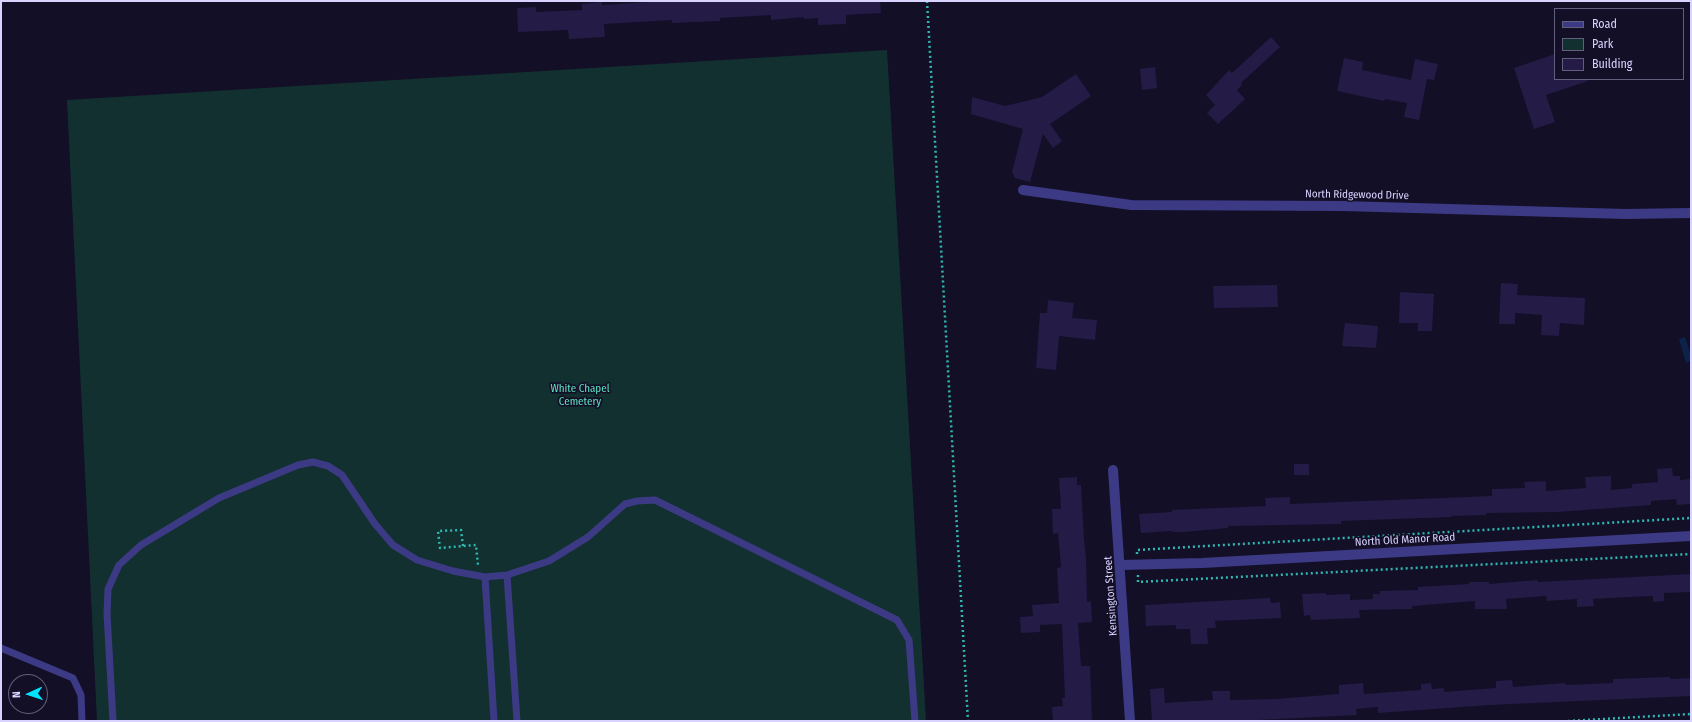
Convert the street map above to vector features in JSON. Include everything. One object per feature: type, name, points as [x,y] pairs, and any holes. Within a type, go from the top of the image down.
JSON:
[{"type":"street","name":"North Ridgewood Drive","points":[[1024,190],[1131,205],[1343,206],[1626,214],[1691,213]]},
{"type":"street","name":"Kensington Street","points":[[1113,470],[1121,565],[1130,721]]},
{"type":"street","name":"North Old Manor Road","points":[[1121,565],[1202,563],[1691,536]]},
{"type":"lane","points":[[113,721],[107,614],[108,589],[119,565],[141,545],[219,498],[298,465],[313,462],[328,466],[342,475],[375,524],[393,546],[417,560],[453,571],[482,576],[507,575],[549,561],[588,537],[624,504],[637,501],[655,500],[897,620],[908,640],[915,721]]},
{"type":"lane","points":[[507,575],[517,721]]},
{"type":"lane","points":[[482,576],[494,721]]},
{"type":"lane","points":[[1,648],[73,678],[81,695],[82,721]]},
{"type":"path","points":[[927,1],[968,721]]},
{"type":"path","points":[[463,546],[461,530],[438,532],[440,548],[476,545],[482,576]]},
{"type":"path","points":[[1568,721],[1691,714]]},
{"type":"green space","name":"White Chapel Cemetery","points":[[887,50],[926,721],[97,721],[67,100]]},
{"type":"water","points":[[1685,337],[1691,355],[1691,361],[1686,363],[1679,339]]},
{"type":"building","points":[[662,1],[880,1],[881,13],[846,15],[846,24],[818,25],[818,18],[804,19],[804,17],[771,20],[771,15],[720,18],[720,21],[672,23],[672,20],[604,24],[605,37],[569,39],[568,30],[518,32],[517,8],[536,7],[536,12],[582,10],[582,4],[602,2],[602,5]]},
{"type":"building","points":[[1271,37],[1280,47],[1241,83],[1242,85],[1237,90],[1245,99],[1218,124],[1207,113],[1215,105],[1206,95],[1229,70],[1232,73]]},
{"type":"building","points":[[1554,54],[1554,80],[1588,81],[1546,95],[1555,122],[1534,129],[1514,68]]},
{"type":"building","points":[[1344,58],[1363,62],[1362,70],[1411,80],[1415,59],[1438,64],[1434,80],[1427,79],[1419,120],[1404,117],[1407,103],[1385,99],[1384,101],[1337,91]]},
{"type":"building","points":[[1155,67],[1157,88],[1142,90],[1140,69]]},
{"type":"building","points":[[1076,74],[1091,96],[1050,124],[1062,141],[1053,148],[1043,134],[1030,182],[1015,178],[1012,172],[1023,129],[971,114],[972,97],[1005,106],[1042,97]]},
{"type":"building","points":[[1501,283],[1518,284],[1517,295],[1585,298],[1584,325],[1560,323],[1559,336],[1541,335],[1542,315],[1515,313],[1515,324],[1499,324]]},
{"type":"building","points":[[1277,285],[1278,307],[1214,308],[1213,286]]},
{"type":"building","points":[[1400,292],[1434,294],[1432,331],[1418,331],[1418,323],[1399,323]]},
{"type":"building","points":[[1048,300],[1074,303],[1072,318],[1097,320],[1095,340],[1059,336],[1056,370],[1036,368],[1040,313],[1047,313]]},
{"type":"building","points":[[1345,323],[1378,326],[1376,348],[1342,346]]},
{"type":"building","points":[[1294,464],[1309,464],[1309,475],[1294,475]]},
{"type":"building","points":[[1672,468],[1673,476],[1680,476],[1680,480],[1691,479],[1691,504],[1677,505],[1676,499],[1651,501],[1651,505],[1558,512],[1486,513],[1486,515],[1451,517],[1341,521],[1341,524],[1228,526],[1228,528],[1184,532],[1172,531],[1141,533],[1139,514],[1172,512],[1172,510],[1266,506],[1265,498],[1290,497],[1290,504],[1492,496],[1492,489],[1525,488],[1524,482],[1546,481],[1546,491],[1586,488],[1585,477],[1611,476],[1611,490],[1632,488],[1632,484],[1658,482],[1657,469]]},
{"type":"building","points":[[1077,477],[1077,485],[1081,485],[1086,558],[1087,602],[1091,601],[1092,622],[1078,623],[1081,666],[1090,666],[1092,721],[1053,721],[1052,707],[1063,706],[1062,698],[1065,698],[1062,624],[1040,625],[1040,632],[1021,633],[1020,617],[1033,616],[1032,605],[1059,603],[1057,568],[1061,567],[1058,533],[1053,534],[1052,509],[1061,509],[1059,478]]},
{"type":"building","points":[[1691,574],[1691,592],[1664,593],[1664,601],[1653,602],[1653,596],[1593,599],[1594,606],[1577,607],[1577,599],[1547,601],[1546,596],[1506,599],[1507,609],[1475,609],[1475,601],[1412,606],[1412,609],[1359,610],[1360,618],[1311,620],[1310,615],[1304,616],[1302,594],[1350,594],[1350,600],[1373,599],[1373,594],[1380,594],[1380,591],[1418,590],[1418,587],[1469,584],[1469,582],[1489,582],[1489,584],[1537,580],[1538,582]]},
{"type":"building","points":[[1270,598],[1271,603],[1280,602],[1281,618],[1215,621],[1216,628],[1207,628],[1208,644],[1191,644],[1190,629],[1176,629],[1176,625],[1146,626],[1145,605]]},
{"type":"building","points":[[1670,677],[1670,679],[1691,678],[1691,696],[1489,705],[1378,713],[1378,707],[1356,709],[1357,715],[1239,721],[1152,721],[1150,689],[1164,688],[1165,703],[1213,700],[1212,691],[1230,691],[1230,700],[1276,699],[1339,694],[1339,685],[1363,683],[1364,694],[1421,690],[1421,684],[1431,683],[1432,689],[1444,688],[1444,692],[1496,688],[1496,681],[1512,680],[1513,687],[1565,683],[1566,685],[1613,683],[1613,679]]}]
